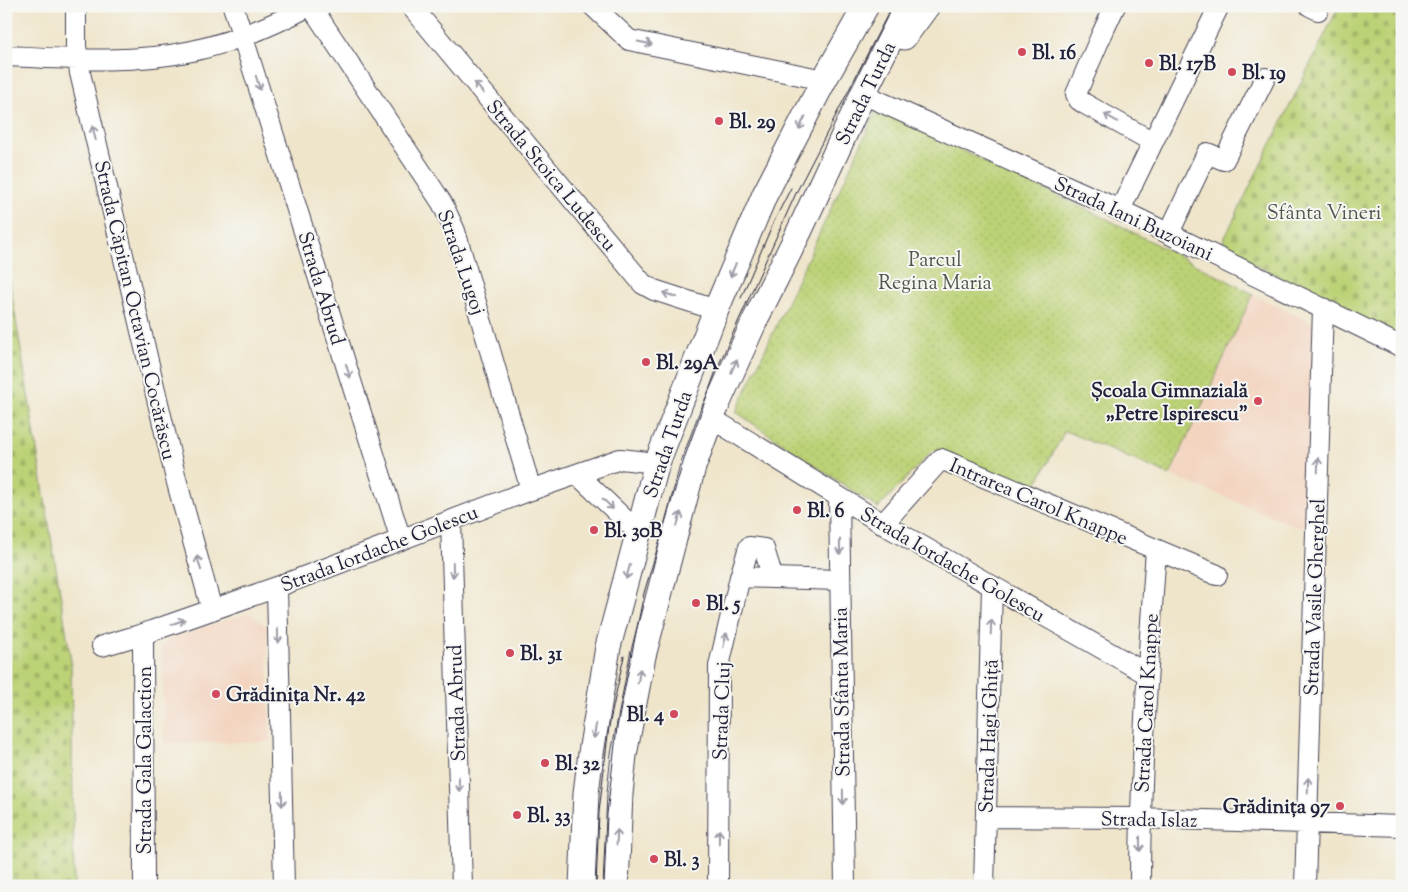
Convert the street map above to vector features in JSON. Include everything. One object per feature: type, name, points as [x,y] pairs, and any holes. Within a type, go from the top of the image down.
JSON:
[{"type":"main road","points":[[824,80],[847,6]]},
{"type":"main road","name":"Strada Turda","points":[[582,886],[586,793],[608,647],[657,463],[716,310],[765,194],[824,80],[866,6]]},
{"type":"main road","name":"Strada Turda","points":[[616,886],[623,765],[642,656],[693,467],[711,418],[756,318],[864,94],[912,8]]},
{"type":"street","name":"Strada Căpitan Octavian Cocărăscu","points":[[76,6],[77,60],[174,469],[212,610]]},
{"type":"street","name":"Strada Abrud","points":[[233,6],[401,540]]},
{"type":"street","points":[[6,56],[77,60],[134,58],[190,52],[243,36],[310,6]]},
{"type":"street","name":"Strada Lugoj","points":[[310,6],[442,203],[452,224],[531,490]]},
{"type":"street","name":"Strada Stoica Ludescu","points":[[411,6],[643,284],[654,290],[716,310]]},
{"type":"street","points":[[593,6],[629,40],[824,80]]},
{"type":"street","points":[[1115,6],[1076,94],[1079,100],[1085,104],[1153,142]]},
{"type":"street","points":[[1120,210],[1219,6]]},
{"type":"street","points":[[1169,233],[1207,153],[1224,160],[1265,78]]},
{"type":"street","name":"Strada Iani Buzoiani","points":[[864,94],[1169,233],[1402,347]]},
{"type":"street","name":"Strada Vasile Gherghel","points":[[1305,886],[1323,308]]},
{"type":"street","name":"Strada Iordache Golescu","points":[[711,418],[883,524],[1147,674]]},
{"type":"street","name":"Strada Iordache Golescu","points":[[102,646],[143,634],[277,588],[531,490],[620,459],[657,463]]},
{"type":"street","name":"Intrarea Carol Knappe","points":[[883,524],[941,459],[1217,575]]},
{"type":"street","points":[[578,474],[639,533]]},
{"type":"street","name":"Strada Sfânta Maria","points":[[839,498],[844,886]]},
{"type":"street","name":"Strada Abrud","points":[[452,521],[462,886]]},
{"type":"street","name":"Strada Cluj","points":[[718,886],[719,666],[748,547],[764,549],[773,578]]},
{"type":"street","name":"Strada Carol Knappe","points":[[1140,886],[1140,818],[1147,674],[1156,550]]},
{"type":"street","points":[[740,577],[840,580]]},
{"type":"street","name":"Strada Hagi Ghiță","points":[[984,886],[992,587]]},
{"type":"street","points":[[277,588],[284,886]]},
{"type":"street","name":"Strada Gala Galaction","points":[[143,634],[144,886]]},
{"type":"street","name":"Strada Islaz","points":[[986,817],[1140,818],[1402,826]]},
{"type":"shaded area","name":"Școala Gimnazială „Petre Ispirescu”","points":[[1253,294],[1317,326],[1303,529],[1170,475]]},
{"type":"shaded area","name":"Grădinița Nr. 42","points":[[249,613],[267,627],[270,742],[164,743],[162,646],[169,639]]},
{"type":"green space","name":"Sfânta Vineri","points":[[1339,6],[1402,6],[1402,339],[1220,247]]},
{"type":"green space","name":"Parcul Regina Maria","points":[[877,110],[1113,222],[1253,294],[1170,475],[1065,431],[1033,490],[951,459],[933,450],[878,508],[736,412]]},
{"type":"green space","points":[[6,258],[71,661],[74,886],[6,886]]},
{"type":"tram line","points":[[604,886],[607,814],[617,727],[644,593],[685,456],[716,371],[797,191],[892,6]]},
{"type":"tram line","points":[[741,298],[774,221],[791,188]]},
{"type":"tram line","points":[[596,886],[599,812],[609,726],[624,656]]},
{"type":"place","name":"Bl. 16","points":[[1022,52]]},
{"type":"place","name":"Bl. 17B","points":[[1149,63]]},
{"type":"place","name":"Bl. 19","points":[[1232,72]]},
{"type":"place","name":"Bl. 29","points":[[719,121]]},
{"type":"place","name":"Bl. 29A","points":[[646,362]]},
{"type":"place","name":"Școala Gimnazială „Petre Ispirescu”","points":[[1258,401]]},
{"type":"place","name":"Bl. 6","points":[[797,510]]},
{"type":"place","name":"Bl. 30B","points":[[594,530]]},
{"type":"place","name":"Bl. 5","points":[[696,603]]},
{"type":"place","name":"Bl. 31","points":[[510,653]]},
{"type":"place","name":"Grădinița Nr. 42","points":[[216,694]]},
{"type":"place","name":"Bl. 4","points":[[674,714]]},
{"type":"place","name":"Bl. 32","points":[[545,763]]},
{"type":"place","name":"Grădinița 97","points":[[1340,806]]},
{"type":"place","name":"Bl. 33","points":[[517,815]]},
{"type":"place","name":"Bl. 3","points":[[654,859]]}]
